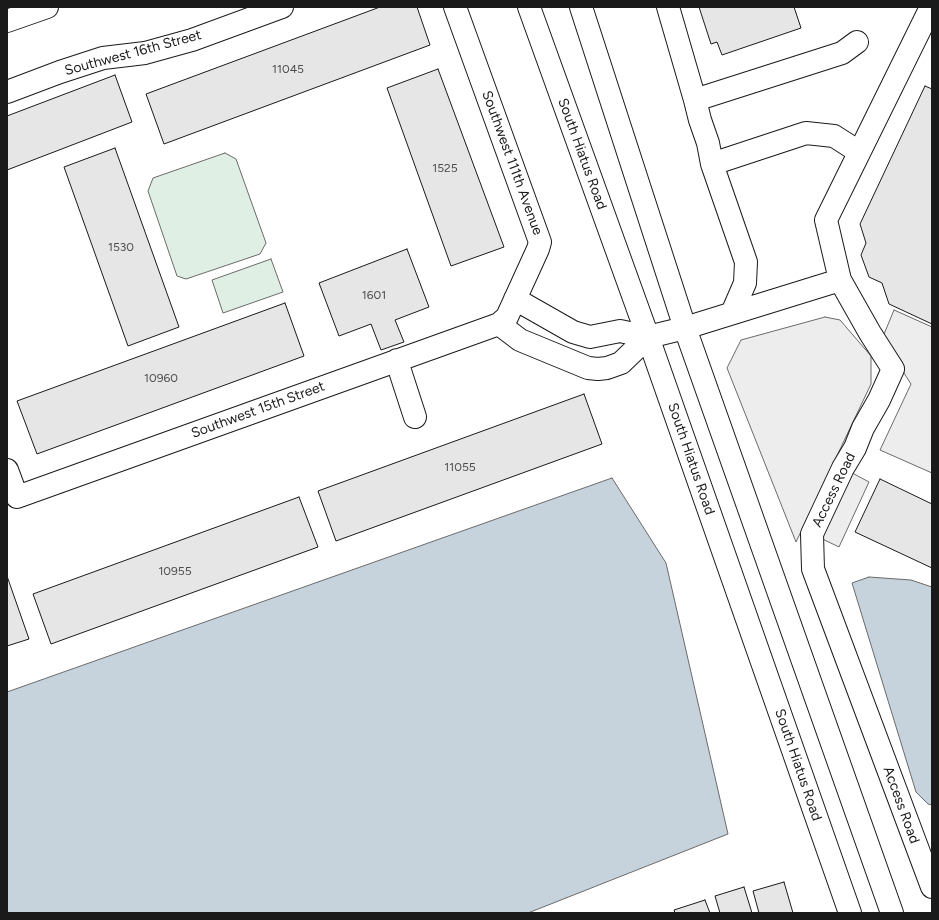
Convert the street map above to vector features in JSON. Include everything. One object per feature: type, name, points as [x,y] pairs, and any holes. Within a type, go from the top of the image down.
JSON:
[{"type":"street","points":[[7,21],[47,7]]},
{"type":"street","name":"Southwest 16th Street","points":[[7,92],[103,58],[145,53],[192,40],[282,7]]},
{"type":"street","name":"Southwest 111th Avenue","points":[[455,7],[540,242],[507,313]]},
{"type":"street","name":"South Hiatus Road","points":[[529,7],[648,337],[850,913]]},
{"type":"street","points":[[581,7],[685,328],[892,913]]},
{"type":"street","points":[[668,7],[708,143],[712,164],[746,262],[745,282],[732,313]]},
{"type":"street","points":[[507,313],[590,337],[620,331],[648,337],[685,328],[840,280],[826,220],[931,7]]},
{"type":"street","points":[[695,100],[842,53],[857,42]]},
{"type":"street","points":[[712,164],[806,133],[834,136],[860,152]]},
{"type":"street","name":"Access Road","points":[[840,280],[870,333],[893,369],[879,400],[863,428],[855,448],[843,468],[812,534],[813,569],[932,887]]},
{"type":"street","points":[[507,313],[520,340],[588,368],[607,368],[621,363],[648,337]]},
{"type":"street","name":"Southwest 15th Street","points":[[7,470],[17,497],[397,360],[507,313]]},
{"type":"street","points":[[397,360],[415,417]]},
{"type":"green space","points":[[225,153],[236,159],[266,243],[260,254],[186,279],[177,276],[148,191],[153,178]]},
{"type":"green space","points":[[271,259],[283,292],[223,313],[212,280]]},
{"type":"shaded area","points":[[894,310],[932,327],[932,473],[880,450],[911,384],[882,339]]},
{"type":"shaded area","points":[[825,317],[840,320],[871,356],[871,384],[796,542],[727,368],[741,340]]},
{"type":"shaded area","points":[[843,468],[869,482],[839,547],[812,534]]},
{"type":"shaded area","points":[[612,478],[666,563],[728,834],[528,913],[7,913],[7,692]]},
{"type":"shaded area","points":[[869,577],[911,580],[932,587],[932,805],[928,804],[916,792],[852,583]]},
{"type":"building","points":[[380,7],[417,7],[430,45],[164,144],[146,94]]},
{"type":"building","points":[[699,7],[794,7],[801,28],[722,55],[717,42],[711,44]]},
{"type":"building","points":[[438,69],[504,247],[451,266],[387,88]]},
{"type":"building","points":[[115,75],[132,122],[7,170],[7,116]]},
{"type":"building","points":[[925,86],[932,89],[932,324],[889,304],[882,283],[869,277],[861,255],[866,243],[860,224]]},
{"type":"building","points":[[115,148],[179,327],[128,346],[64,167]]},
{"type":"building","points":[[407,249],[429,307],[395,320],[404,342],[381,350],[371,324],[339,336],[319,283]]},
{"type":"building","points":[[285,303],[304,356],[37,454],[17,401]]},
{"type":"building","points":[[584,394],[602,444],[336,541],[318,491]]},
{"type":"building","points":[[880,479],[932,504],[932,568],[855,532]]},
{"type":"building","points":[[299,497],[318,547],[51,644],[33,594]]},
{"type":"building","points":[[7,576],[29,639],[7,646]]},
{"type":"building","points":[[784,882],[793,913],[759,913],[753,891]]},
{"type":"building","points":[[744,887],[752,913],[720,913],[715,896]]},
{"type":"building","points":[[705,900],[710,913],[675,913],[674,910]]}]
